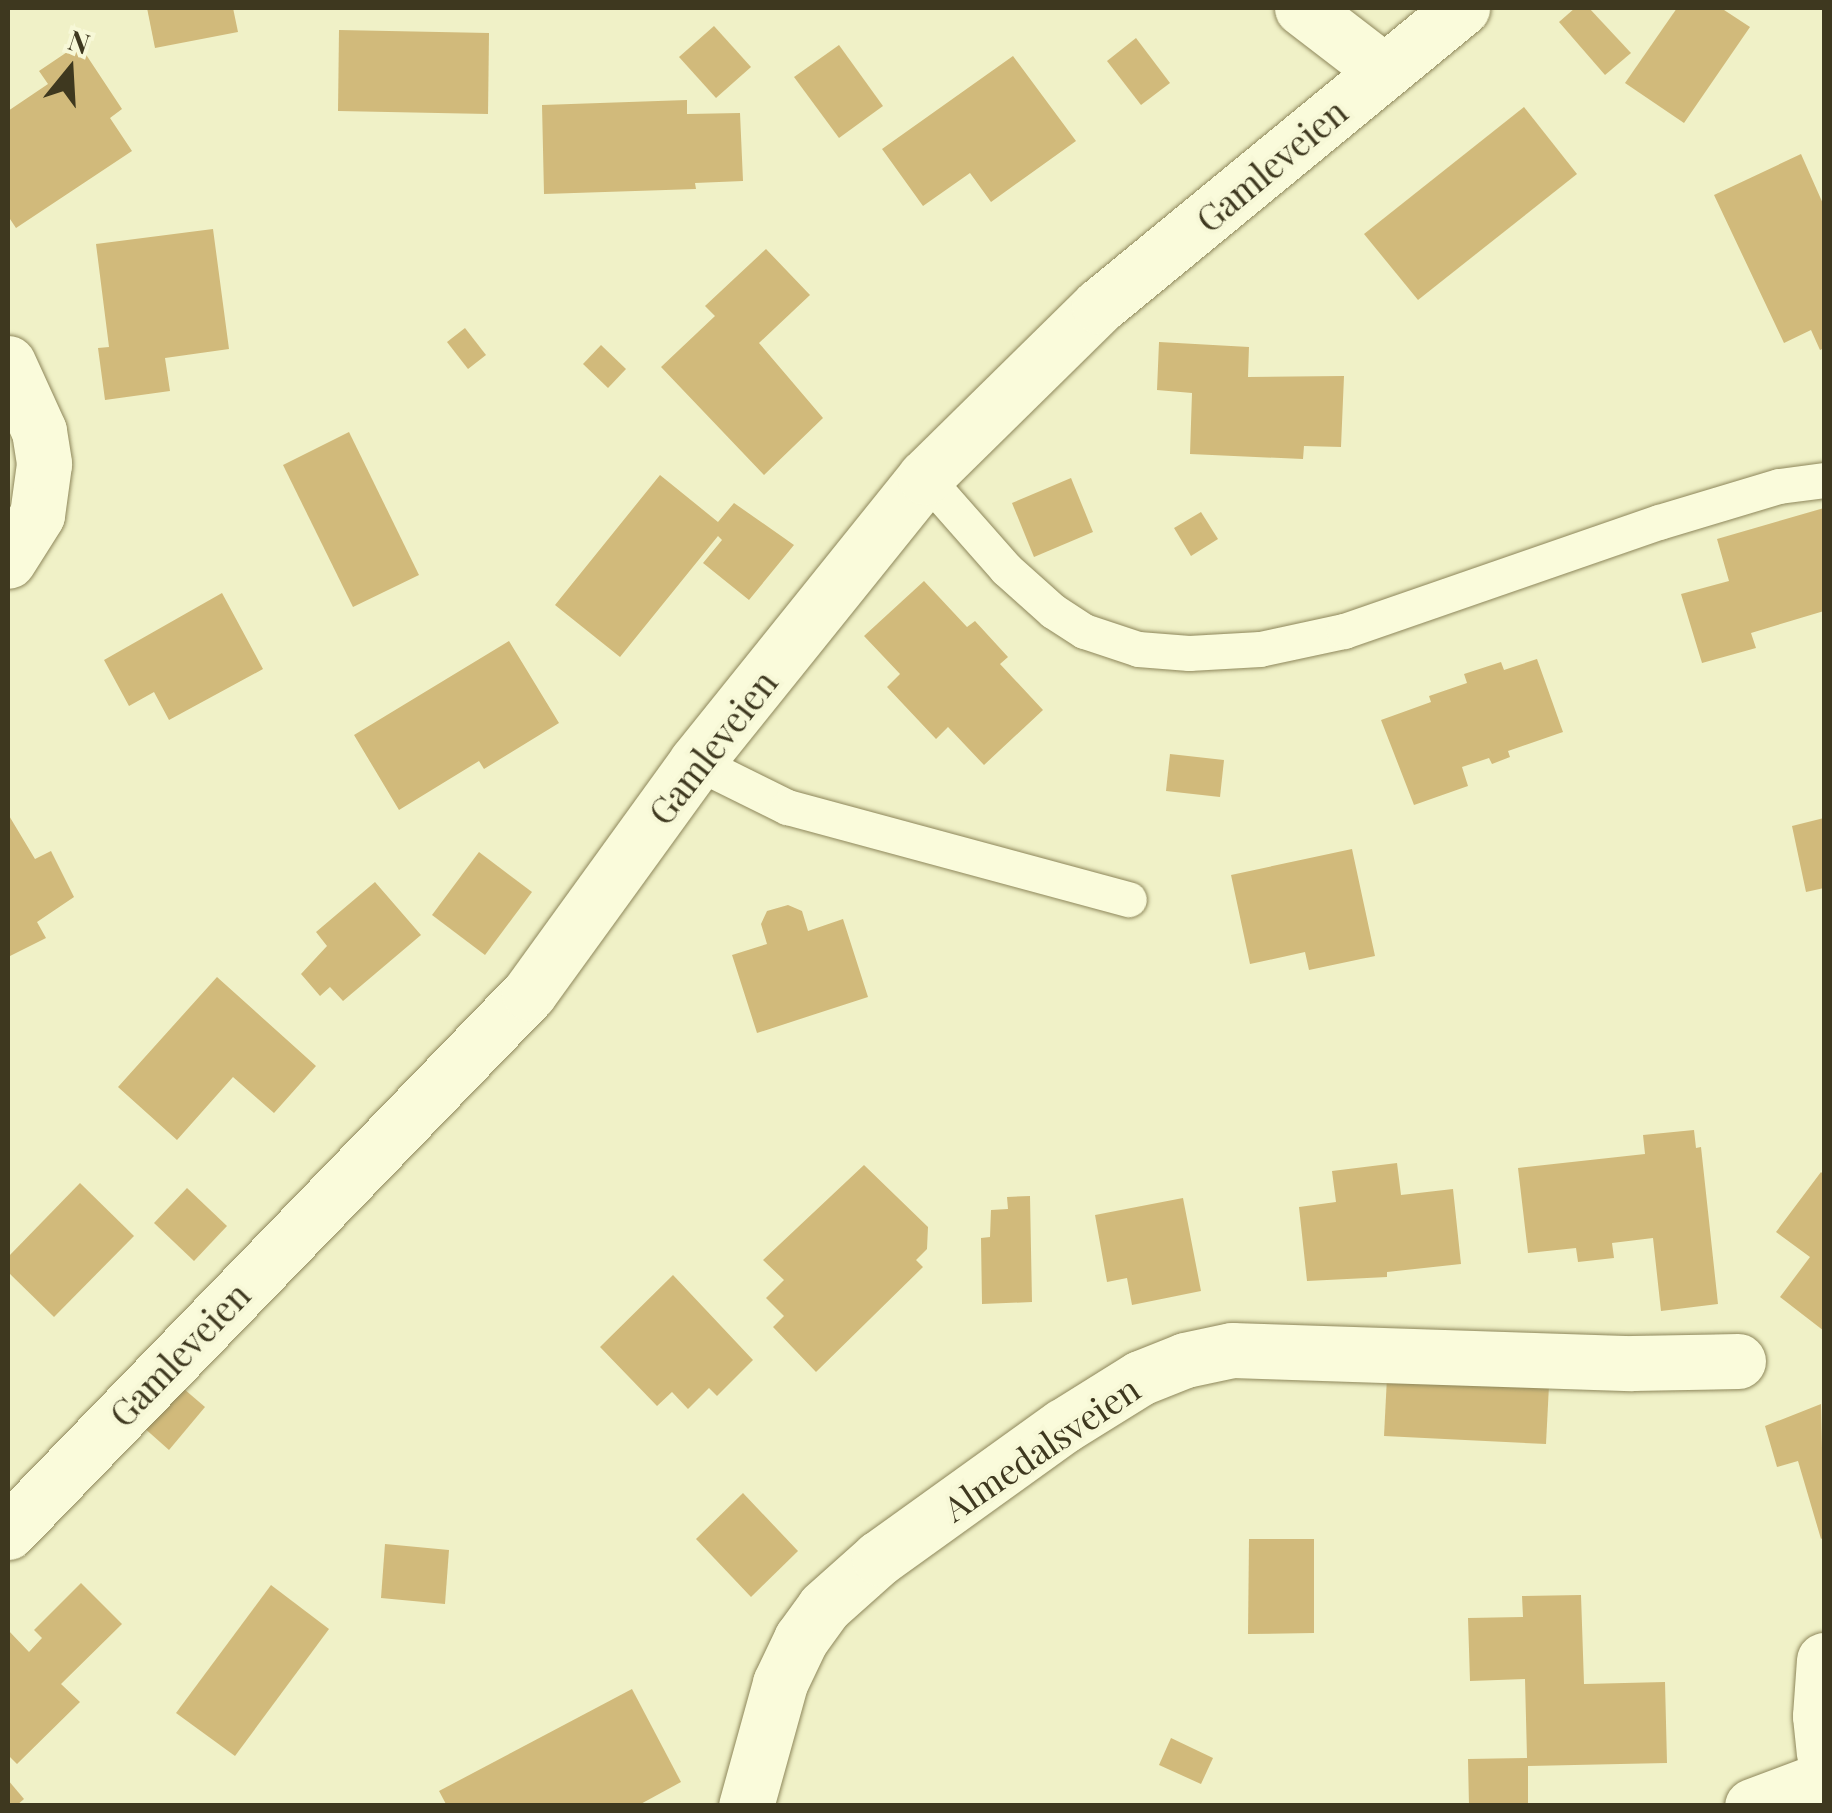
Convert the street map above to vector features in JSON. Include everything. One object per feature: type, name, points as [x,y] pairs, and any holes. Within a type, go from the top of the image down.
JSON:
[{"type":"street","points":[[1302,8],[1384,71]]},
{"type":"street","name":"Gamleveien","points":[[8,1532],[528,993],[696,762],[924,478],[1099,306],[1462,8]]},
{"type":"street","points":[[8,364],[40,431],[44,464],[37,515],[8,562]]},
{"type":"street","name":"Almedalsveien","points":[[746,1806],[780,1684],[802,1639],[824,1607],[879,1558],[1063,1426],[1140,1378],[1185,1360],[1232,1350],[1632,1363],[1738,1361]]},
{"type":"street","points":[[1824,1660],[1820,1716],[1824,1753]]},
{"type":"street","points":[[1752,1806],[1824,1780]]},
{"type":"lane","points":[[924,478],[1006,569],[1084,631],[1138,648],[1189,653],[1260,649],[1344,631],[1659,522],[1779,486],[1824,480]]},
{"type":"lane","points":[[696,762],[787,807],[1129,898]]},
{"type":"building","points":[[147,8],[233,8],[238,32],[155,48]]},
{"type":"building","points":[[1575,8],[1589,8],[1631,53],[1605,75],[1559,22]]},
{"type":"building","points":[[1677,8],[1721,8],[1750,27],[1684,123],[1625,83]]},
{"type":"building","points":[[714,26],[751,67],[716,98],[679,57]]},
{"type":"building","points":[[339,30],[489,33],[488,114],[338,111]]},
{"type":"building","points":[[1136,38],[1170,83],[1141,105],[1107,61]]},
{"type":"building","points":[[79,44],[122,109],[110,118],[132,151],[16,228],[8,216],[8,111],[48,84],[39,71]]},
{"type":"building","points":[[839,45],[883,106],[839,138],[794,77]]},
{"type":"building","points":[[1013,56],[1076,141],[991,202],[970,173],[923,206],[882,149]]},
{"type":"building","points":[[687,100],[687,114],[740,113],[743,181],[695,183],[696,189],[544,194],[542,105]]},
{"type":"building","points":[[1524,107],[1577,174],[1418,300],[1364,234]]},
{"type":"building","points":[[1801,154],[1824,206],[1824,348],[1820,350],[1811,330],[1784,343],[1714,195]]},
{"type":"building","points":[[213,229],[229,349],[165,358],[170,391],[105,400],[98,348],[109,347],[96,244]]},
{"type":"building","points":[[766,249],[810,295],[759,343],[823,418],[764,475],[661,367],[715,316],[705,306]]},
{"type":"building","points":[[465,328],[486,355],[468,369],[447,342]]},
{"type":"building","points":[[1159,342],[1249,347],[1248,377],[1344,376],[1341,447],[1304,446],[1303,459],[1190,454],[1192,393],[1157,390]]},
{"type":"building","points":[[601,345],[626,369],[608,388],[583,364]]},
{"type":"building","points":[[349,432],[419,575],[353,607],[283,465]]},
{"type":"building","points":[[660,475],[718,522],[734,503],[794,545],[749,600],[703,563],[722,540],[718,536],[620,657],[555,605]]},
{"type":"building","points":[[1071,478],[1093,532],[1034,557],[1012,503]]},
{"type":"building","points":[[1824,508],[1824,611],[1751,633],[1756,648],[1702,663],[1681,594],[1729,581],[1717,539]]},
{"type":"building","points":[[1201,512],[1218,539],[1191,556],[1174,528]]},
{"type":"building","points":[[924,581],[967,627],[975,621],[1008,657],[1000,664],[1043,710],[984,765],[948,727],[936,739],[887,687],[900,674],[864,636]]},
{"type":"building","points":[[222,593],[263,669],[169,720],[154,692],[129,706],[104,660]]},
{"type":"building","points":[[509,641],[559,723],[484,769],[479,761],[399,810],[354,735]]},
{"type":"building","points":[[1537,659],[1563,732],[1508,751],[1510,757],[1492,764],[1489,758],[1462,767],[1468,786],[1414,805],[1381,720],[1431,702],[1429,696],[1467,683],[1464,674],[1501,662],[1504,670]]},
{"type":"building","points":[[1170,754],[1224,760],[1220,797],[1166,791]]},
{"type":"building","points":[[8,814],[35,859],[51,851],[74,897],[37,922],[46,938],[8,957]]},
{"type":"building","points":[[1824,818],[1824,888],[1806,892],[1792,826]]},
{"type":"building","points":[[1352,849],[1375,956],[1309,970],[1305,952],[1250,964],[1231,875]]},
{"type":"building","points":[[479,852],[532,892],[485,955],[432,915]]},
{"type":"building","points":[[375,882],[421,935],[343,1001],[330,987],[320,996],[301,974],[327,946],[316,932]]},
{"type":"building","points":[[788,905],[802,911],[808,931],[843,919],[868,997],[757,1033],[732,955],[767,944],[761,924],[767,911]]},
{"type":"building","points":[[217,977],[316,1066],[274,1113],[233,1077],[177,1140],[118,1087]]},
{"type":"building","points":[[1694,1130],[1696,1148],[1701,1147],[1718,1304],[1661,1311],[1653,1238],[1612,1243],[1614,1258],[1578,1262],[1576,1248],[1528,1253],[1518,1168],[1645,1154],[1643,1135]]},
{"type":"building","points":[[1397,1163],[1401,1195],[1453,1189],[1461,1264],[1387,1272],[1387,1277],[1307,1281],[1299,1207],[1336,1202],[1332,1171]]},
{"type":"building","points":[[864,1165],[928,1227],[927,1249],[916,1260],[923,1267],[816,1372],[773,1327],[784,1316],[766,1298],[784,1280],[763,1260]]},
{"type":"building","points":[[1821,1172],[1824,1331],[1780,1297],[1810,1257],[1776,1232]]},
{"type":"building","points":[[80,1183],[134,1236],[54,1317],[8,1272],[8,1257]]},
{"type":"building","points":[[187,1188],[227,1226],[194,1261],[154,1223]]},
{"type":"building","points":[[1030,1196],[1032,1302],[982,1304],[981,1238],[990,1237],[991,1210],[1008,1209],[1007,1197]]},
{"type":"building","points":[[1183,1198],[1201,1291],[1132,1305],[1127,1278],[1107,1282],[1095,1215]]},
{"type":"building","points":[[673,1275],[753,1360],[717,1396],[709,1388],[688,1409],[672,1392],[657,1406],[600,1347]]},
{"type":"building","points":[[1387,1377],[1549,1385],[1546,1444],[1384,1436]]},
{"type":"building","points":[[177,1383],[205,1407],[169,1450],[142,1426]]},
{"type":"building","points":[[1821,1404],[1821,1539],[1798,1461],[1777,1467],[1765,1426]]},
{"type":"building","points":[[743,1493],[798,1551],[751,1597],[696,1539]]},
{"type":"building","points":[[1249,1539],[1314,1539],[1314,1633],[1248,1634]]},
{"type":"building","points":[[385,1544],[449,1550],[445,1604],[381,1598]]},
{"type":"building","points":[[81,1583],[122,1624],[61,1684],[80,1702],[17,1764],[8,1755],[8,1630],[29,1652],[42,1638],[34,1630]]},
{"type":"building","points":[[271,1585],[329,1629],[235,1756],[176,1713]]},
{"type":"building","points":[[1581,1595],[1584,1684],[1665,1682],[1667,1763],[1528,1766],[1528,1806],[1469,1806],[1468,1759],[1527,1758],[1525,1679],[1470,1681],[1468,1618],[1523,1617],[1522,1596]]},
{"type":"building","points":[[632,1689],[681,1782],[637,1806],[447,1806],[439,1791]]},
{"type":"building","points":[[1171,1738],[1213,1758],[1201,1784],[1159,1765]]},
{"type":"building","points":[[8,1780],[24,1799],[16,1806],[8,1806]]}]
